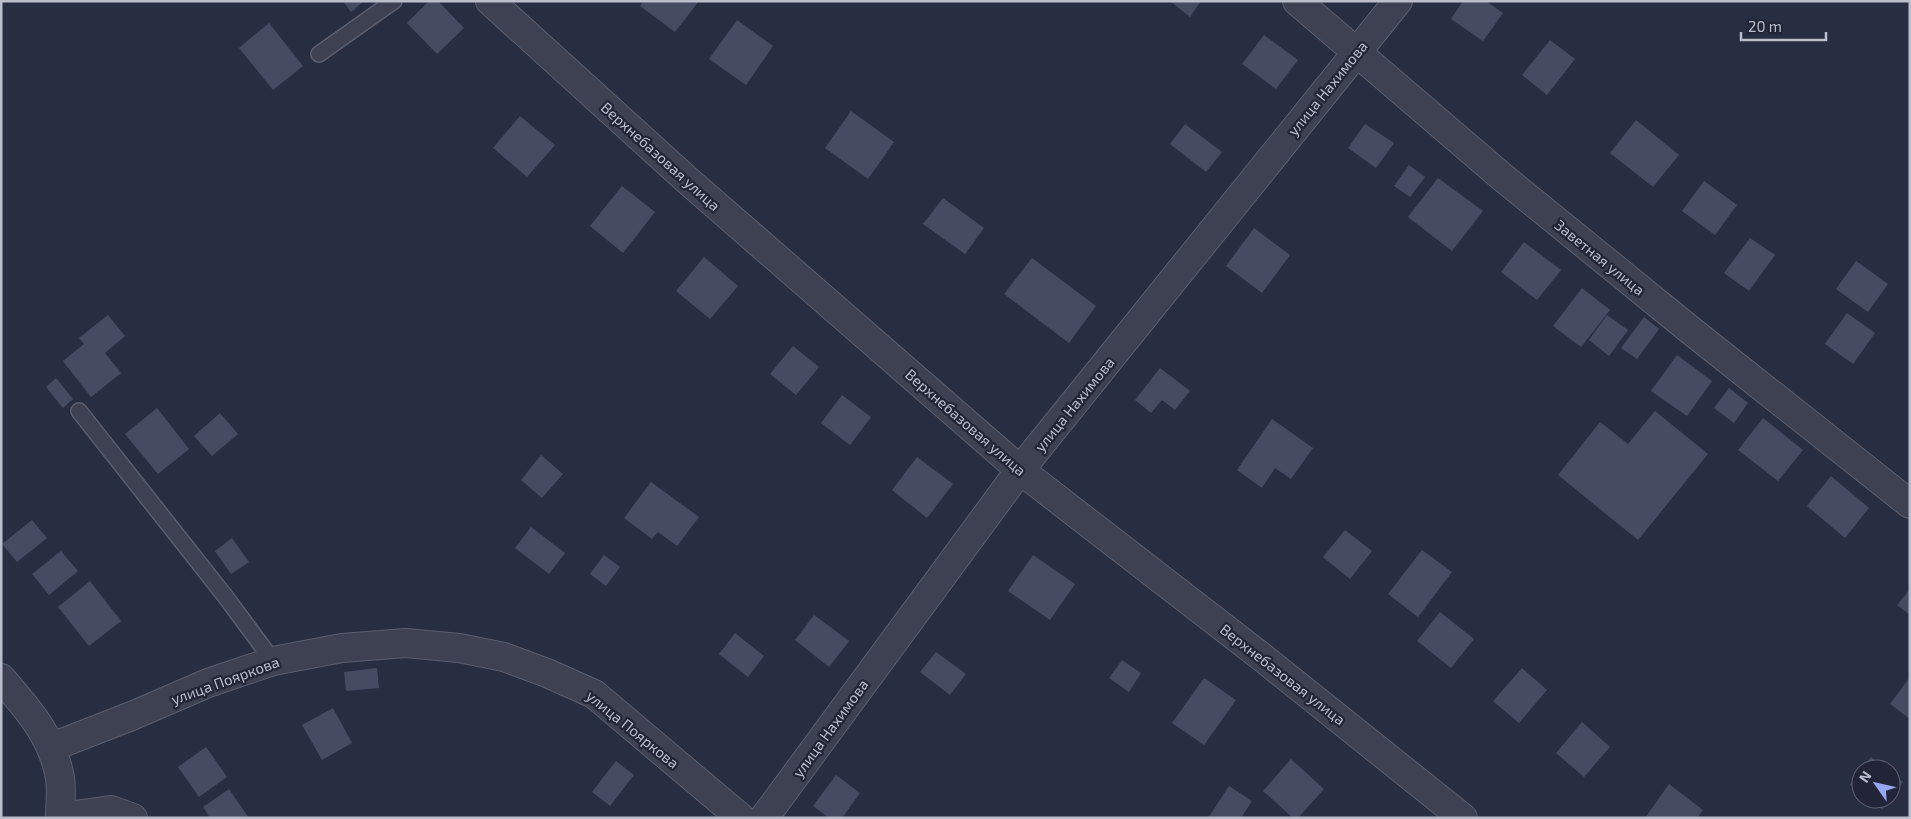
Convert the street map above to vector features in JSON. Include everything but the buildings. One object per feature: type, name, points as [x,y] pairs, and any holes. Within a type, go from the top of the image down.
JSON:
[{"type":"street","name":"Верхнебазовая улица","points":[[490,1],[686,180],[1020,470],[1263,658],[1463,818]]},
{"type":"street","name":"Заветная улица","points":[[1297,1],[1501,176],[1689,330],[1910,504]]},
{"type":"street","name":"улица Нахимова","points":[[764,818],[1020,470],[1398,1]]},
{"type":"street","name":"улица Пояркова","points":[[52,747],[134,715],[208,683],[273,661],[342,648],[406,643],[459,648],[504,657],[547,673],[594,694],[742,818]]},
{"type":"street","points":[[1,678],[10,701],[52,747],[60,780],[60,817],[111,810],[133,818]]},
{"type":"lane","points":[[319,54],[394,1]]},
{"type":"lane","points":[[79,410],[226,596],[273,661]]}]
